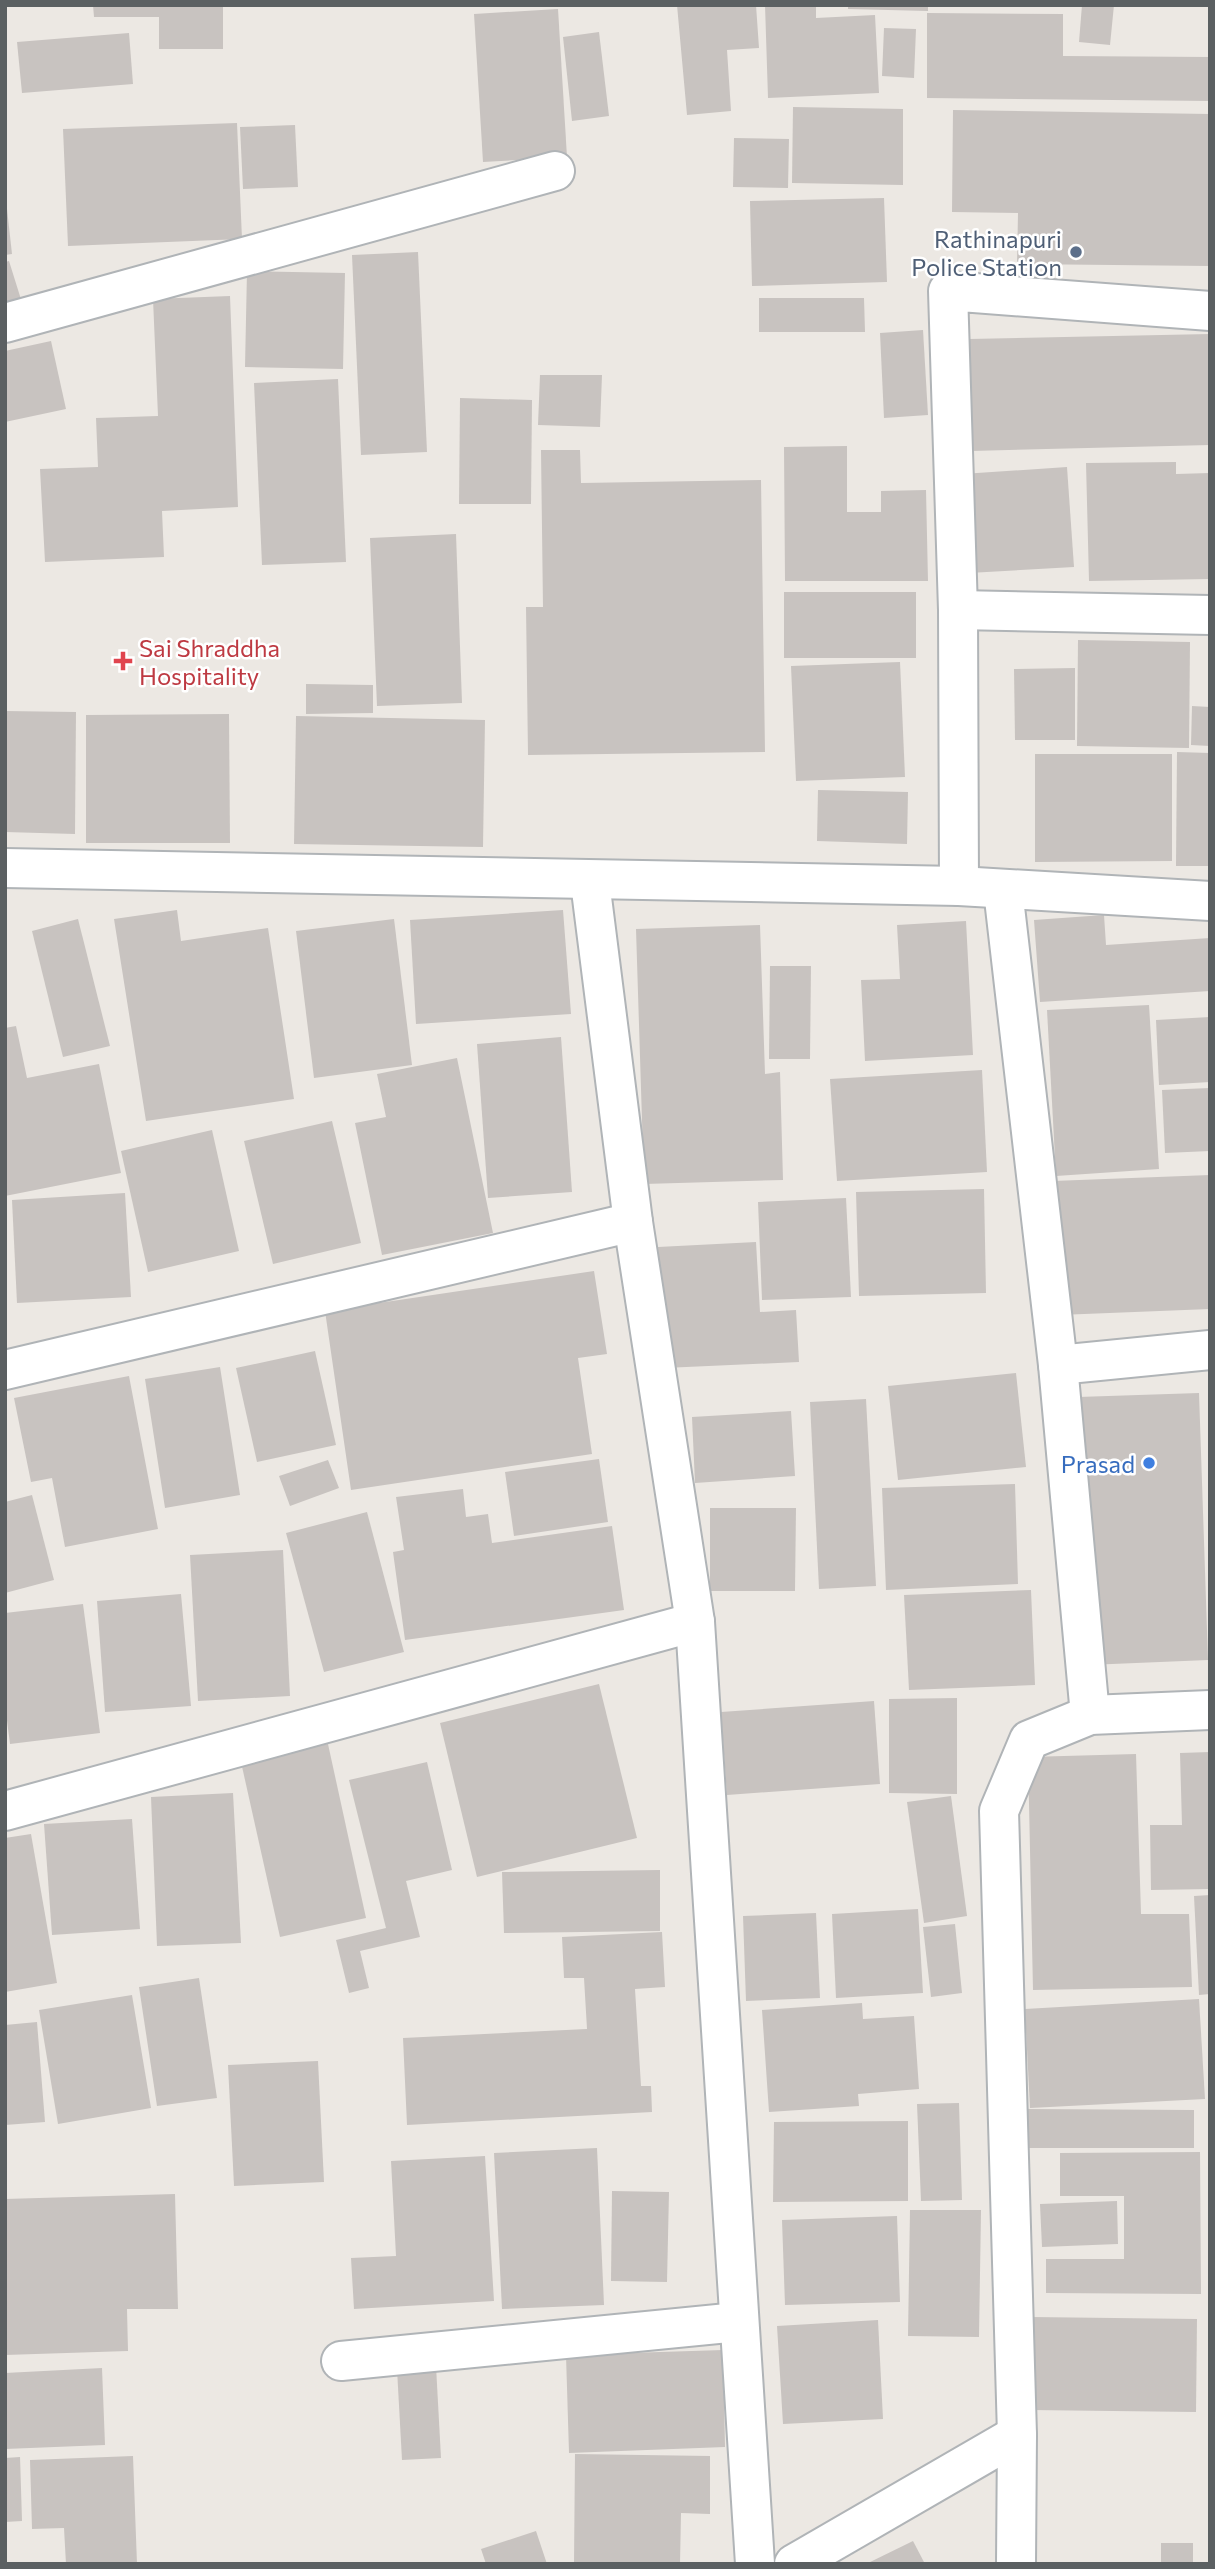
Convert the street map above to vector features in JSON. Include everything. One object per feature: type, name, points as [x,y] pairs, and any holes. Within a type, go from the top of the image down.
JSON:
[{"type":"street","points":[[5,323],[555,171]]},
{"type":"street","points":[[959,886],[958,610],[948,291],[1210,311]]},
{"type":"street","points":[[958,610],[1210,615]]},
{"type":"street","points":[[5,868],[959,886],[1210,901]]},
{"type":"street","points":[[590,881],[633,1222],[695,1622],[755,2564]]},
{"type":"street","points":[[1003,890],[1058,1366],[1090,1716]]},
{"type":"street","points":[[5,1370],[633,1222]]},
{"type":"street","points":[[1058,1366],[1210,1350]]},
{"type":"street","points":[[5,1811],[695,1622]]},
{"type":"street","points":[[1016,2564],[1017,2435],[999,1811],[1029,1740],[1090,1716],[1210,1710]]},
{"type":"street","points":[[341,2361],[738,2322]]},
{"type":"street","points":[[794,2564],[1017,2435]]},
{"type":"building","points":[[93,5],[223,5],[223,49],[159,49],[159,17],[94,17]]},
{"type":"building","points":[[677,5],[756,5],[759,48],[727,50],[731,111],[687,115]]},
{"type":"building","points":[[765,5],[816,5],[816,18],[875,15],[879,93],[768,98]]},
{"type":"building","points":[[848,5],[928,5],[928,11],[848,9]]},
{"type":"building","points":[[1082,5],[1114,5],[1110,45],[1079,42]]},
{"type":"building","points":[[558,9],[567,157],[483,162],[474,14]]},
{"type":"building","points":[[927,13],[1063,14],[1063,56],[1210,57],[1210,101],[927,98]]},
{"type":"building","points":[[884,28],[916,29],[914,78],[882,76]]},
{"type":"building","points":[[599,32],[609,116],[572,121],[563,37]]},
{"type":"building","points":[[129,33],[133,84],[22,93],[17,42]]},
{"type":"building","points":[[793,107],[903,109],[903,185],[792,183]]},
{"type":"building","points":[[953,110],[1210,114],[1210,266],[1017,264],[1018,213],[952,212]]},
{"type":"building","points":[[237,123],[242,239],[68,246],[63,129]]},
{"type":"building","points":[[295,125],[298,187],[243,189],[240,127]]},
{"type":"building","points":[[734,138],[789,139],[788,188],[733,187]]},
{"type":"building","points":[[5,191],[12,254],[5,255]]},
{"type":"building","points":[[884,198],[887,282],[752,286],[750,201]]},
{"type":"building","points":[[418,252],[427,452],[361,455],[352,255]]},
{"type":"building","points":[[9,261],[24,309],[5,314],[5,262]]},
{"type":"building","points":[[247,271],[345,273],[343,369],[245,367]]},
{"type":"building","points":[[230,296],[238,507],[162,511],[164,557],[45,562],[40,469],[98,467],[96,418],[158,416],[153,299]]},
{"type":"building","points":[[759,298],[864,298],[865,332],[759,332]]},
{"type":"building","points":[[923,330],[928,415],[884,418],[880,333]]},
{"type":"building","points":[[1210,334],[1210,445],[971,451],[969,339]]},
{"type":"building","points":[[51,341],[66,409],[5,422],[5,351]]},
{"type":"building","points":[[540,375],[602,375],[600,427],[538,425]]},
{"type":"building","points":[[338,379],[346,562],[262,565],[254,383]]},
{"type":"building","points":[[460,398],[532,400],[531,504],[459,504]]},
{"type":"building","points":[[847,446],[847,512],[881,512],[881,491],[926,490],[928,581],[785,581],[784,447]]},
{"type":"building","points":[[541,450],[580,450],[581,483],[761,480],[765,752],[528,755],[526,607],[543,607]]},
{"type":"building","points":[[1176,462],[1176,474],[1210,473],[1210,579],[1089,581],[1086,463]]},
{"type":"building","points":[[1067,467],[1074,567],[969,573],[962,474]]},
{"type":"building","points":[[456,534],[462,703],[377,706],[370,538]]},
{"type":"building","points":[[784,592],[916,592],[916,658],[784,658]]},
{"type":"building","points":[[1078,640],[1190,642],[1189,748],[1077,746]]},
{"type":"building","points":[[900,662],[905,777],[796,781],[791,666]]},
{"type":"building","points":[[1075,668],[1075,740],[1015,740],[1014,669]]},
{"type":"building","points":[[306,684],[373,685],[373,713],[306,714]]},
{"type":"building","points":[[1192,706],[1210,707],[1210,746],[1191,745]]},
{"type":"building","points":[[5,711],[76,712],[75,834],[5,832]]},
{"type":"building","points":[[229,714],[230,843],[86,843],[86,715]]},
{"type":"building","points":[[296,716],[485,720],[483,847],[294,844]]},
{"type":"building","points":[[1177,752],[1210,753],[1210,866],[1176,866]]},
{"type":"building","points":[[1035,754],[1172,754],[1172,861],[1035,862]]},
{"type":"building","points":[[818,790],[908,792],[907,844],[817,841]]},
{"type":"building","points":[[177,910],[181,941],[268,928],[294,1099],[146,1121],[114,919]]},
{"type":"building","points":[[563,910],[571,1014],[416,1024],[410,920]]},
{"type":"building","points":[[1104,915],[1106,945],[1210,938],[1210,991],[1040,1002],[1034,920]]},
{"type":"building","points":[[78,919],[110,1046],[63,1057],[32,931]]},
{"type":"building","points":[[394,919],[412,1065],[314,1078],[296,931]]},
{"type":"building","points":[[966,921],[973,1055],[865,1061],[861,980],[900,979],[897,925]]},
{"type":"building","points":[[760,925],[765,1074],[780,1072],[783,1180],[644,1184],[636,929]]},
{"type":"building","points":[[770,966],[811,966],[810,1059],[769,1059]]},
{"type":"building","points":[[1149,1005],[1159,1169],[1056,1176],[1047,1010]]},
{"type":"building","points":[[1210,1017],[1210,1082],[1159,1085],[1156,1020]]},
{"type":"building","points":[[16,1026],[27,1078],[99,1064],[121,1173],[5,1196],[5,1028]]},
{"type":"building","points":[[561,1037],[572,1192],[488,1198],[477,1044]]},
{"type":"building","points":[[457,1058],[493,1233],[382,1255],[355,1123],[386,1117],[377,1074]]},
{"type":"building","points":[[982,1070],[987,1172],[837,1181],[830,1079]]},
{"type":"building","points":[[1210,1088],[1210,1151],[1165,1153],[1162,1090]]},
{"type":"building","points":[[332,1121],[361,1243],[273,1264],[244,1141]]},
{"type":"building","points":[[212,1130],[239,1251],[148,1272],[121,1151]]},
{"type":"building","points":[[1210,1175],[1210,1309],[1059,1315],[1053,1181]]},
{"type":"building","points":[[984,1189],[986,1293],[859,1296],[856,1192]]},
{"type":"building","points":[[125,1193],[131,1297],[17,1303],[12,1200]]},
{"type":"building","points":[[846,1198],[851,1297],[762,1300],[758,1202]]},
{"type":"building","points":[[756,1242],[760,1312],[796,1310],[799,1362],[664,1368],[658,1247]]},
{"type":"building","points":[[594,1271],[607,1354],[578,1358],[592,1454],[351,1490],[325,1311]]},
{"type":"building","points":[[315,1351],[336,1445],[257,1462],[236,1368]]},
{"type":"building","points":[[220,1367],[240,1495],[165,1508],[145,1379]]},
{"type":"building","points":[[1016,1373],[1026,1467],[898,1480],[888,1386]]},
{"type":"building","points":[[129,1376],[158,1529],[65,1547],[52,1478],[31,1482],[14,1398]]},
{"type":"building","points":[[1199,1393],[1208,1660],[1088,1665],[1078,1397]]},
{"type":"building","points":[[866,1399],[876,1586],[819,1589],[810,1402]]},
{"type":"building","points":[[791,1411],[795,1476],[695,1483],[692,1417]]},
{"type":"building","points":[[599,1459],[608,1522],[514,1536],[505,1472]]},
{"type":"building","points":[[328,1460],[339,1488],[290,1506],[279,1476]]},
{"type":"building","points":[[1015,1484],[1018,1584],[886,1590],[882,1488]]},
{"type":"building","points":[[463,1489],[466,1517],[488,1514],[492,1543],[612,1526],[624,1610],[405,1640],[393,1552],[404,1550],[396,1497]]},
{"type":"building","points":[[32,1495],[54,1580],[5,1593],[5,1502]]},
{"type":"building","points":[[710,1508],[796,1508],[795,1591],[710,1591]]},
{"type":"building","points":[[367,1512],[404,1652],[324,1672],[286,1533]]},
{"type":"building","points":[[283,1550],[290,1696],[198,1701],[190,1555]]},
{"type":"building","points":[[1031,1590],[1035,1685],[909,1690],[904,1595]]},
{"type":"building","points":[[181,1594],[191,1706],[105,1712],[97,1601]]},
{"type":"building","points":[[83,1604],[100,1733],[10,1744],[5,1705],[5,1613]]},
{"type":"building","points":[[599,1684],[637,1838],[477,1877],[440,1723]]},
{"type":"building","points":[[957,1698],[957,1794],[889,1793],[889,1699]]},
{"type":"building","points":[[874,1701],[880,1784],[727,1795],[721,1712]]},
{"type":"building","points":[[328,1744],[366,1918],[280,1937],[241,1762]]},
{"type":"building","points":[[1210,1752],[1210,1889],[1151,1890],[1150,1825],[1182,1825],[1180,1753]]},
{"type":"building","points":[[1136,1754],[1141,1914],[1189,1914],[1192,1987],[1033,1990],[1028,1757]]},
{"type":"building","points":[[427,1762],[452,1870],[406,1881],[420,1937],[360,1951],[369,1988],[349,1993],[336,1940],[386,1928],[349,1780]]},
{"type":"building","points":[[233,1793],[241,1943],[157,1946],[151,1797]]},
{"type":"building","points":[[951,1796],[967,1916],[924,1923],[907,1802]]},
{"type":"building","points":[[132,1819],[140,1929],[52,1935],[44,1824]]},
{"type":"building","points":[[31,1834],[57,1983],[5,1992],[5,1838]]},
{"type":"building","points":[[660,1870],[660,1931],[504,1933],[502,1872]]},
{"type":"building","points":[[1210,1895],[1210,1994],[1199,1995],[1194,1896]]},
{"type":"building","points":[[918,1909],[923,1993],[836,1998],[832,1914]]},
{"type":"building","points":[[816,1913],[820,1998],[746,2001],[743,1916]]},
{"type":"building","points":[[955,1924],[962,1993],[931,1997],[923,1927]]},
{"type":"building","points":[[662,1932],[665,1987],[635,1989],[641,2086],[651,2086],[652,2112],[407,2125],[403,2038],[587,2029],[584,1978],[564,1978],[562,1937]]},
{"type":"building","points":[[199,1978],[217,2098],[157,2106],[139,1987]]},
{"type":"building","points":[[132,1995],[151,2108],[58,2124],[39,2010]]},
{"type":"building","points":[[1199,1999],[1205,2099],[1030,2108],[1025,2009]]},
{"type":"building","points":[[862,2003],[863,2019],[914,2016],[919,2089],[858,2094],[859,2106],[769,2112],[762,2010]]},
{"type":"building","points":[[37,2022],[45,2122],[5,2125],[5,2025]]},
{"type":"building","points":[[318,2061],[324,2182],[234,2186],[228,2065]]},
{"type":"building","points":[[959,2103],[962,2200],[921,2201],[917,2104]]},
{"type":"building","points":[[1025,2109],[1194,2110],[1194,2148],[1025,2148]]},
{"type":"building","points":[[908,2121],[908,2201],[773,2202],[774,2122]]},
{"type":"building","points":[[597,2148],[604,2305],[502,2309],[494,2153]]},
{"type":"building","points":[[1200,2152],[1201,2294],[1046,2293],[1046,2259],[1124,2259],[1124,2196],[1060,2196],[1060,2153]]},
{"type":"building","points":[[485,2156],[494,2301],[354,2309],[351,2258],[396,2256],[391,2161]]},
{"type":"building","points":[[612,2191],[669,2192],[667,2282],[611,2281]]},
{"type":"building","points":[[175,2194],[178,2309],[127,2309],[128,2351],[5,2355],[5,2199]]},
{"type":"building","points":[[1117,2201],[1118,2244],[1042,2247],[1040,2204]]},
{"type":"building","points":[[910,2210],[981,2210],[979,2337],[908,2336]]},
{"type":"building","points":[[897,2216],[900,2302],[785,2305],[782,2220]]},
{"type":"building","points":[[1031,2317],[1197,2319],[1196,2412],[1030,2410]]},
{"type":"building","points":[[878,2320],[883,2419],[783,2424],[777,2326]]},
{"type":"building","points":[[723,2350],[725,2447],[569,2453],[566,2355]]},
{"type":"building","points":[[436,2366],[441,2458],[402,2460],[397,2369]]},
{"type":"building","points":[[102,2368],[105,2445],[5,2449],[5,2373]]},
{"type":"building","points":[[575,2454],[710,2456],[710,2514],[681,2513],[680,2564],[574,2564]]},
{"type":"building","points":[[133,2456],[137,2564],[66,2564],[64,2528],[32,2529],[30,2460]]},
{"type":"building","points":[[20,2457],[22,2521],[5,2522],[5,2458]]},
{"type":"building","points":[[536,2531],[547,2564],[486,2564],[481,2549]]},
{"type":"building","points":[[913,2541],[925,2564],[866,2564]]},
{"type":"building","points":[[1161,2543],[1193,2543],[1193,2564],[1161,2564]]},
{"type":"place","name":"Rathinapuri Police Station","points":[[1076,252]]},
{"type":"place","name":"Sai Shraddha Hospitality","points":[[123,661]]},
{"type":"place","name":"Prasad","points":[[1149,1463]]}]
